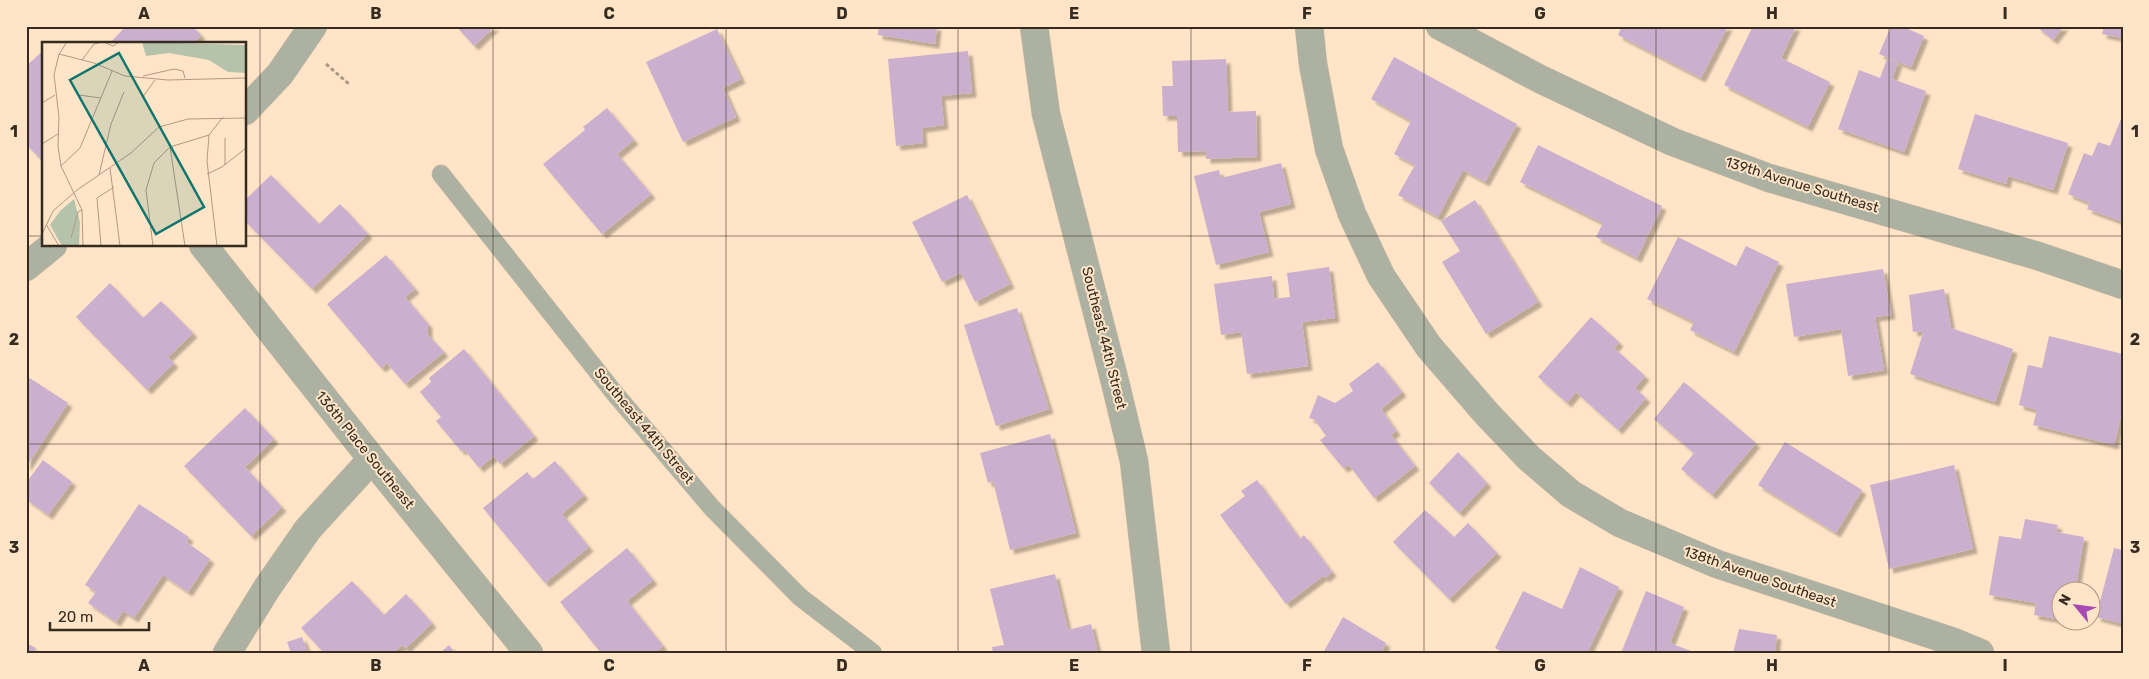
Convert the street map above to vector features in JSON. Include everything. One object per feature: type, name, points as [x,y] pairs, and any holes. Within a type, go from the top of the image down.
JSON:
[{"type":"street","points":[[246,111],[280,74],[312,26]]},
{"type":"street","name":"Southeast 44th Street","points":[[1034,26],[1046,114],[1134,460],[1156,653]]},
{"type":"street","name":"138th Avenue Southeast","points":[[1310,26],[1312,64],[1329,149],[1352,214],[1381,276],[1429,347],[1487,414],[1529,458],[1571,494],[1620,523],[1717,564],[1951,641],[1980,653]]},
{"type":"street","name":"139th Avenue Southeast","points":[[1440,26],[1540,79],[1673,142],[1769,178],[2038,256],[2123,285]]},
{"type":"street","points":[[26,267],[52,246]]},
{"type":"street","name":"136th Place Southeast","points":[[204,246],[372,459],[529,653]]},
{"type":"street","points":[[228,653],[266,588],[308,529],[372,459]]},
{"type":"lane","name":"Southeast 44th Street","points":[[440,174],[616,395],[712,508],[800,597],[873,653]]},
{"type":"path","points":[[326,64],[349,84]]},
{"type":"building","points":[[126,26],[192,26],[201,35],[195,42],[111,42]]},
{"type":"building","points":[[456,26],[495,26],[474,46]]},
{"type":"building","points":[[879,26],[937,26],[935,44],[878,35]]},
{"type":"building","points":[[1622,26],[1728,26],[1701,78],[1618,35]]},
{"type":"building","points":[[1753,26],[1796,26],[1781,58],[1830,82],[1808,127],[1724,85]]},
{"type":"building","points":[[1891,26],[1901,26],[1924,36],[1911,67],[1879,54]]},
{"type":"building","points":[[2036,26],[2064,26],[2053,40]]},
{"type":"building","points":[[2104,26],[2123,26],[2123,38],[2102,34]]},
{"type":"building","points":[[717,29],[741,79],[723,88],[736,117],[683,142],[646,62]]},
{"type":"building","points":[[968,51],[972,93],[941,96],[944,125],[922,128],[923,143],[896,146],[888,59]]},
{"type":"building","points":[[42,52],[42,161],[26,144],[26,66]]},
{"type":"building","points":[[1394,57],[1517,124],[1485,182],[1463,170],[1438,217],[1398,195],[1415,165],[1394,154],[1411,121],[1371,99]]},
{"type":"building","points":[[1226,59],[1228,112],[1256,111],[1257,157],[1206,159],[1206,151],[1178,152],[1177,116],[1163,116],[1162,86],[1173,86],[1172,61]]},
{"type":"building","points":[[1887,59],[1898,62],[1892,79],[1926,91],[1904,152],[1838,129],[1859,70],[1880,78]]},
{"type":"building","points":[[607,108],[634,140],[617,154],[651,194],[602,234],[543,164],[585,130],[583,127]]},
{"type":"building","points":[[1975,114],[2068,143],[2053,190],[2008,176],[2006,184],[1958,169]]},
{"type":"building","points":[[2123,114],[2123,222],[2087,209],[2090,203],[2068,194],[2084,153],[2092,156],[2098,142],[2110,146]]},
{"type":"building","points":[[1538,145],[1662,206],[1637,258],[1596,237],[1603,223],[1520,182]]},
{"type":"building","points":[[1281,163],[1291,204],[1259,212],[1269,252],[1216,265],[1194,176],[1219,170],[1221,178]]},
{"type":"building","points":[[271,175],[319,224],[340,204],[368,234],[312,289],[246,222],[246,199]]},
{"type":"building","points":[[967,195],[1010,284],[975,302],[961,273],[942,282],[912,222]]},
{"type":"building","points":[[1475,200],[1538,302],[1486,334],[1442,262],[1460,251],[1441,221]]},
{"type":"building","points":[[1678,237],[1736,266],[1746,246],[1779,262],[1734,352],[1690,330],[1694,322],[1647,299]]},
{"type":"building","points":[[386,255],[415,289],[405,297],[428,324],[428,335],[444,352],[405,384],[387,363],[381,368],[327,304]]},
{"type":"building","points":[[1329,267],[1335,318],[1302,322],[1308,366],[1247,374],[1241,332],[1221,335],[1214,284],[1272,276],[1274,299],[1290,297],[1287,273]]},
{"type":"building","points":[[1883,269],[1891,315],[1875,317],[1884,370],[1848,376],[1841,329],[1794,337],[1786,284]]},
{"type":"building","points":[[110,283],[143,318],[161,301],[193,333],[168,357],[174,363],[147,390],[76,317]]},
{"type":"building","points":[[1944,289],[1951,328],[2013,349],[1995,402],[1910,374],[1923,333],[1921,331],[1913,332],[1909,295]]},
{"type":"building","points":[[1017,308],[1049,409],[996,426],[964,325]]},
{"type":"building","points":[[1591,317],[1619,342],[1614,348],[1645,376],[1635,388],[1646,398],[1618,430],[1576,392],[1567,403],[1538,377]]},
{"type":"building","points":[[2049,336],[2123,354],[2123,408],[2114,445],[2033,425],[2037,410],[2019,405],[2028,365],[2042,368]]},
{"type":"building","points":[[464,349],[534,436],[500,464],[494,456],[479,468],[464,449],[461,451],[436,421],[441,417],[420,392],[431,382],[429,378]]},
{"type":"building","points":[[1378,362],[1402,392],[1381,409],[1396,431],[1391,435],[1415,466],[1374,498],[1349,465],[1343,468],[1320,440],[1326,436],[1315,420],[1309,418],[1318,395],[1335,403],[1353,391],[1349,384]]},
{"type":"building","points":[[28,377],[68,403],[26,467],[26,379]]},
{"type":"building","points":[[1684,382],[1756,443],[1712,495],[1681,469],[1694,453],[1654,419]]},
{"type":"building","points":[[245,408],[274,439],[245,467],[282,507],[251,536],[184,466]]},
{"type":"building","points":[[1050,434],[1076,533],[1010,550],[993,481],[988,483],[980,453]]},
{"type":"building","points":[[1785,442],[1862,490],[1836,533],[1758,485]]},
{"type":"building","points":[[1458,452],[1487,483],[1459,513],[1429,483]]},
{"type":"building","points":[[43,460],[72,482],[48,515],[26,499],[26,483]]},
{"type":"building","points":[[555,461],[584,495],[562,514],[589,547],[545,583],[483,508],[527,472],[533,479]]},
{"type":"building","points":[[1954,465],[1973,549],[1889,569],[1870,485]]},
{"type":"building","points":[[1257,480],[1300,539],[1304,535],[1332,572],[1325,578],[1323,576],[1286,604],[1220,515],[1245,496],[1241,491]]},
{"type":"building","points":[[139,504],[189,537],[186,542],[210,559],[188,592],[163,575],[134,618],[123,611],[116,622],[88,603],[96,592],[85,585]]},
{"type":"building","points":[[1425,510],[1454,537],[1468,523],[1497,553],[1449,599],[1393,542]]},
{"type":"building","points":[[2025,519],[2058,525],[2056,532],[2084,537],[2077,582],[2052,582],[2052,618],[2034,615],[2036,603],[1989,595],[1999,536],[2021,539]]},
{"type":"building","points":[[627,548],[653,580],[627,601],[663,646],[654,653],[601,653],[560,602]]},
{"type":"building","points":[[2114,548],[2123,550],[2123,624],[2102,619],[2102,594]]},
{"type":"building","points":[[1580,567],[1619,587],[1587,653],[1504,653],[1495,648],[1523,591],[1562,609]]},
{"type":"building","points":[[1055,574],[1068,630],[1091,624],[1098,653],[993,653],[992,647],[1004,645],[990,589]]},
{"type":"building","points":[[352,581],[384,615],[406,594],[432,623],[406,648],[402,645],[393,653],[324,653],[301,628]]},
{"type":"building","points":[[1646,591],[1684,607],[1670,643],[1696,653],[1621,653]]},
{"type":"building","points":[[1343,617],[1386,643],[1381,653],[1323,653]]},
{"type":"building","points":[[1739,629],[1777,635],[1775,653],[1733,653]]},
{"type":"building","points":[[302,637],[308,653],[291,653],[287,642]]},
{"type":"building","points":[[26,643],[36,648],[33,653],[26,653]]},
{"type":"building","points":[[449,645],[455,653],[440,653]]}]
